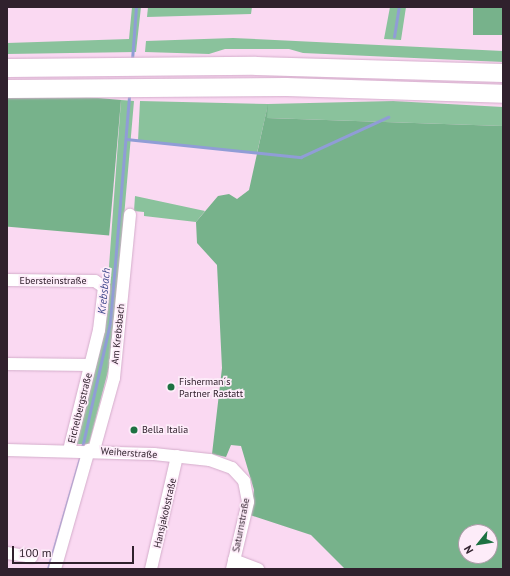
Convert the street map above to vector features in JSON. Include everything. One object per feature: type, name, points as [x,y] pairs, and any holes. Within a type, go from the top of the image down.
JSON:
[{"type":"highway","points":[[7,68],[154,66],[503,72]]},
{"type":"highway","points":[[7,89],[152,87],[503,94]]},
{"type":"street","name":"Am Krebsbach","points":[[55,569],[83,450],[114,378],[130,215]]},
{"type":"street","name":"Ebersteinstraße","points":[[7,280],[99,282]]},
{"type":"street","name":"Eichelbergstraße","points":[[83,450],[90,365],[102,312],[104,287],[99,282]]},
{"type":"street","name":"Eichelbergstraße","points":[[7,364],[90,365]]},
{"type":"street","name":"Weiherstraße","points":[[7,450],[83,450],[177,456],[226,464],[244,481]]},
{"type":"street","name":"Hansjakobstraße","points":[[151,569],[177,456]]},
{"type":"street","name":"Saturnstraße","points":[[233,564],[248,502],[244,481]]},
{"type":"street","points":[[7,553],[32,557]]},
{"type":"street","points":[[233,564],[258,569]]},
{"type":"green space","points":[[132,7],[141,7],[136,52],[7,54],[7,43],[129,39]]},
{"type":"green space","points":[[148,7],[252,7],[251,14],[147,17]]},
{"type":"green space","points":[[390,7],[406,7],[401,40],[384,39]]},
{"type":"green space","points":[[473,7],[503,7],[503,35],[473,35]]},
{"type":"green space","points":[[233,38],[503,51],[503,62],[303,53],[289,49],[225,49],[209,54],[145,52],[146,41]]},
{"type":"green space","points":[[7,90],[121,100],[109,235],[7,227]]},
{"type":"green space","points":[[121,100],[134,101],[112,356],[89,444],[76,444],[105,322]]},
{"type":"green space","points":[[140,101],[268,104],[393,101],[503,107],[503,126],[267,118],[267,109],[257,153],[138,141]]},
{"type":"green space","points":[[268,104],[267,118],[503,126],[503,569],[345,569],[311,535],[250,515],[254,490],[241,446],[231,445],[226,457],[212,454],[222,368],[217,265],[197,243],[196,222],[218,196],[229,194],[237,199],[249,190]]},
{"type":"green space","points":[[135,196],[205,211],[196,222],[144,216],[144,212],[134,211]]},
{"type":"waterway","name":"Krebsbach","points":[[132,60],[136,7]]},
{"type":"waterway","points":[[394,37],[399,7]]},
{"type":"waterway","name":"Krebsbach","points":[[82,448],[110,323],[129,95]]},
{"type":"waterway","points":[[126,139],[301,157],[388,117]]},
{"type":"waterway","name":"Krebsbach","points":[[48,569],[81,455]]},
{"type":"place","name":"Fisherman´s Partner Rastatt","points":[[171,387]]},
{"type":"place","name":"Bella Italia","points":[[134,430]]}]
